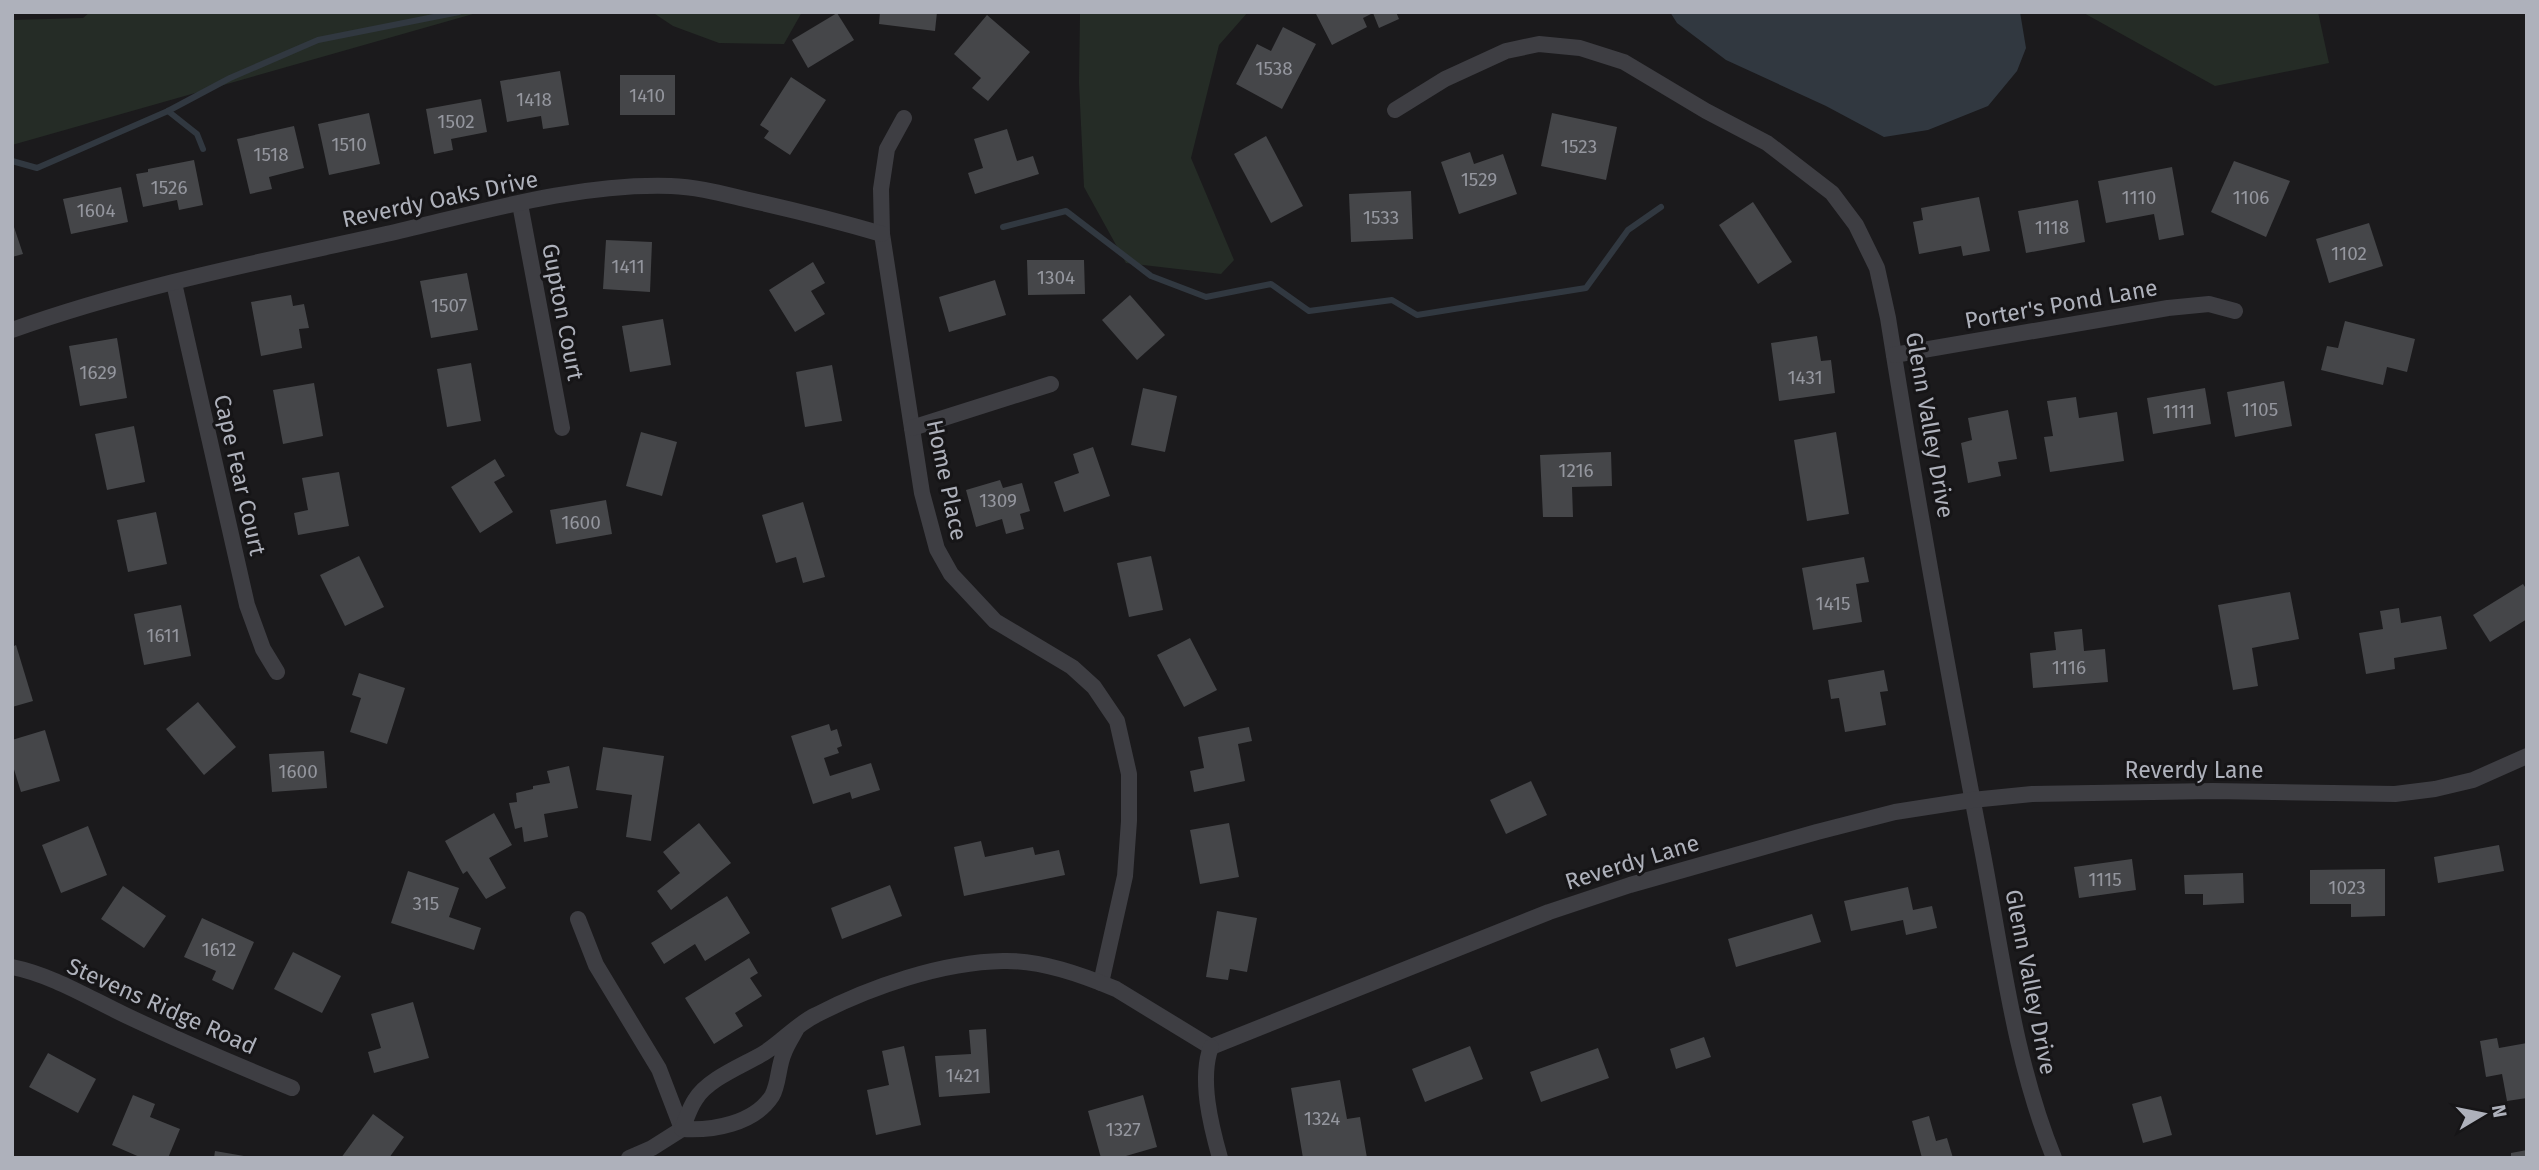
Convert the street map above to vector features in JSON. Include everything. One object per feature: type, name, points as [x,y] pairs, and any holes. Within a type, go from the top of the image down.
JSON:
[{"type":"street","name":"Glenn Valley Drive","points":[[1395,110],[1445,79],[1506,51],[1539,44],[1580,48],[1623,62],[1767,143],[1832,193],[1856,225],[1877,268],[1972,800],[2023,1066],[2036,1115],[2054,1158]]},
{"type":"street","name":"Home Place","points":[[904,118],[887,149],[881,189],[882,234],[912,428],[931,531],[937,549],[951,574],[995,621],[1048,651],[1094,687],[1117,721],[1129,774],[1129,821],[1125,876],[1101,983]]},
{"type":"street","name":"Reverdy Oaks Drive","points":[[12,330],[95,302],[578,192],[629,187],[691,188],[800,211],[882,234]]},
{"type":"street","name":"Gupton Court","points":[[520,204],[562,428]]},
{"type":"street","name":"Cape Fear Court","points":[[174,283],[247,605],[263,649],[277,672]]},
{"type":"street","name":"Porter's Pond Lane","points":[[1894,355],[2168,308],[2209,304],[2235,311]]},
{"type":"street","points":[[912,428],[1051,384]]},
{"type":"street","name":"Reverdy Lane","points":[[1211,1047],[1549,912],[1630,885],[1843,825],[1916,808],[2032,794],[2395,794],[2435,789],[2473,780],[2526,759]]},
{"type":"street","points":[[578,919],[596,965],[659,1069],[682,1129]]},
{"type":"street","points":[[629,1158],[652,1148],[682,1129],[695,1098],[735,1067],[765,1052],[813,1016],[885,985],[960,966],[1004,961],[1043,965],[1116,989],[1211,1047],[1206,1096],[1220,1158]]},
{"type":"street","name":"Stevens Ridge Road","points":[[12,967],[75,990],[182,1042],[292,1088]]},
{"type":"street","points":[[682,1129],[705,1131],[758,1111],[773,1094],[783,1054],[797,1028]]},
{"type":"shaded area","points":[[90,12],[480,12],[12,145],[12,20],[83,18]]},
{"type":"shaded area","points":[[652,12],[802,12],[784,44],[719,43],[673,26]]},
{"type":"shaded area","points":[[1078,12],[1248,12],[1219,45],[1191,158],[1234,260],[1221,274],[1126,263],[1084,187]]},
{"type":"shaded area","points":[[1670,12],[2020,12],[2026,48],[2017,71],[1988,106],[1928,130],[1884,137],[1826,106],[1726,60],[1677,23]]},
{"type":"shaded area","points":[[2082,12],[2318,12],[2329,63],[2215,86]]},
{"type":"building","points":[[880,12],[937,12],[935,31],[879,24]]},
{"type":"building","points":[[1315,12],[1396,12],[1399,19],[1379,28],[1373,13],[1363,18],[1367,27],[1332,45]]},
{"type":"building","points":[[837,13],[854,40],[808,68],[792,40]]},
{"type":"building","points":[[987,15],[1030,52],[988,101],[972,88],[981,78],[954,54]]},
{"type":"building","points":[[1283,27],[1316,44],[1282,109],[1236,84],[1257,44],[1271,51]]},
{"type":"building","points":[[560,71],[569,125],[543,129],[541,116],[507,122],[500,81]]},
{"type":"building","points":[[620,75],[675,75],[675,115],[620,115]]},
{"type":"building","points":[[791,77],[826,100],[790,155],[764,138],[769,131],[760,125]]},
{"type":"building","points":[[481,99],[487,132],[451,139],[453,150],[434,154],[426,109]]},
{"type":"building","points":[[369,113],[380,164],[329,175],[318,124]]},
{"type":"building","points":[[1552,113],[1617,127],[1606,180],[1541,166]]},
{"type":"building","points":[[294,126],[304,168],[269,177],[272,189],[250,194],[237,139]]},
{"type":"building","points":[[1007,129],[1017,161],[1033,156],[1039,174],[975,194],[968,173],[983,168],[974,139]]},
{"type":"building","points":[[1266,136],[1303,206],[1271,223],[1234,154]]},
{"type":"building","points":[[1470,152],[1474,164],[1503,154],[1517,194],[1459,214],[1441,162]]},
{"type":"building","points":[[194,160],[203,205],[179,210],[177,200],[143,207],[136,174]]},
{"type":"building","points":[[2234,161],[2290,181],[2266,237],[2211,212]]},
{"type":"building","points":[[2172,167],[2184,235],[2159,240],[2154,214],[2106,223],[2098,181]]},
{"type":"building","points":[[121,187],[128,222],[71,234],[63,199]]},
{"type":"building","points":[[1411,191],[1413,239],[1351,242],[1349,194]]},
{"type":"building","points":[[1979,197],[1990,251],[1963,256],[1961,246],[1919,254],[1913,222],[1923,220],[1921,208]]},
{"type":"building","points":[[2078,200],[2085,242],[2026,253],[2018,211]]},
{"type":"building","points":[[1753,202],[1792,262],[1758,284],[1719,225]]},
{"type":"building","points":[[12,221],[23,254],[12,257]]},
{"type":"building","points":[[2369,223],[2383,266],[2329,283],[2316,239]]},
{"type":"building","points":[[606,240],[652,242],[650,292],[603,289]]},
{"type":"building","points":[[1027,260],[1084,260],[1085,294],[1028,295]]},
{"type":"building","points":[[813,262],[825,283],[811,291],[825,314],[795,332],[769,290]]},
{"type":"building","points":[[467,273],[478,330],[431,338],[420,281]]},
{"type":"building","points":[[995,280],[1006,315],[949,332],[939,297]]},
{"type":"building","points":[[291,295],[293,306],[304,304],[309,328],[299,329],[302,348],[261,356],[251,302]]},
{"type":"building","points":[[1130,295],[1165,335],[1137,360],[1102,320]]},
{"type":"building","points":[[663,319],[671,365],[630,372],[622,326]]},
{"type":"building","points":[[2345,321],[2415,339],[2407,372],[2387,367],[2383,385],[2321,370],[2327,346],[2338,348]]},
{"type":"building","points":[[1817,336],[1821,361],[1831,360],[1835,393],[1779,401],[1771,343]]},
{"type":"building","points":[[117,338],[127,398],[80,406],[69,346]]},
{"type":"building","points":[[471,363],[481,421],[447,427],[437,369]]},
{"type":"building","points":[[832,365],[842,421],[805,427],[796,372]]},
{"type":"building","points":[[2284,381],[2292,426],[2235,437],[2227,392]]},
{"type":"building","points":[[314,383],[323,436],[283,444],[273,390]]},
{"type":"building","points":[[1143,388],[1177,396],[1165,452],[1131,445]]},
{"type":"building","points":[[2205,388],[2211,424],[2153,434],[2147,398]]},
{"type":"building","points":[[2076,397],[2079,418],[2117,412],[2124,461],[2050,472],[2044,437],[2053,436],[2047,401]]},
{"type":"building","points":[[2008,410],[2017,459],[1998,462],[2001,476],[1968,483],[1961,443],[1972,440],[1968,418]]},
{"type":"building","points":[[134,426],[145,482],[107,490],[95,434]]},
{"type":"building","points":[[641,432],[677,442],[662,496],[626,486]]},
{"type":"building","points":[[1836,432],[1849,514],[1807,521],[1794,440]]},
{"type":"building","points":[[1093,447],[1110,496],[1064,512],[1054,482],[1079,473],[1073,454]]},
{"type":"building","points":[[1611,452],[1612,486],[1572,487],[1573,517],[1543,517],[1540,455]]},
{"type":"building","points":[[495,459],[505,476],[494,482],[513,512],[480,533],[451,487]]},
{"type":"building","points":[[339,472],[349,526],[298,535],[294,513],[308,510],[302,478]]},
{"type":"building","points":[[1000,480],[1003,488],[1022,483],[1030,511],[1020,514],[1024,529],[1006,534],[1002,519],[976,527],[966,490]]},
{"type":"building","points":[[606,500],[612,534],[556,544],[550,510]]},
{"type":"building","points":[[803,502],[825,577],[803,583],[796,557],[776,563],[762,515]]},
{"type":"building","points":[[156,512],[167,564],[128,572],[117,520]]},
{"type":"building","points":[[359,556],[384,607],[345,626],[320,575]]},
{"type":"building","points":[[1151,556],[1163,610],[1129,617],[1117,563]]},
{"type":"building","points":[[1864,557],[1869,582],[1856,584],[1862,622],[1813,630],[1802,568]]},
{"type":"building","points":[[2523,584],[2527,590],[2527,619],[2490,642],[2473,615]]},
{"type":"building","points":[[2290,592],[2299,639],[2252,648],[2258,686],[2233,690],[2218,605]]},
{"type":"building","points":[[181,605],[191,656],[144,665],[134,614]]},
{"type":"building","points":[[2399,608],[2401,623],[2441,616],[2447,649],[2394,658],[2395,669],[2366,674],[2359,633],[2383,629],[2380,611]]},
{"type":"building","points":[[2082,629],[2084,651],[2105,649],[2108,682],[2033,688],[2030,653],[2056,650],[2054,632]]},
{"type":"building","points":[[1190,638],[1217,690],[1184,707],[1157,655]]},
{"type":"building","points":[[16,645],[33,701],[12,707],[12,647]]},
{"type":"building","points":[[1884,670],[1888,691],[1880,692],[1886,725],[1845,732],[1839,698],[1831,699],[1828,680]]},
{"type":"building","points":[[359,673],[405,688],[387,744],[350,732],[361,698],[352,695]]},
{"type":"building","points":[[198,702],[236,747],[204,775],[166,729]]},
{"type":"building","points":[[829,724],[831,731],[837,729],[842,746],[837,748],[839,753],[824,758],[830,776],[871,763],[880,790],[852,799],[850,792],[813,804],[791,736]]},
{"type":"building","points":[[1249,727],[1252,741],[1238,744],[1245,781],[1194,792],[1190,771],[1204,768],[1198,737]]},
{"type":"building","points":[[45,730],[60,781],[21,792],[12,763],[12,740]]},
{"type":"building","points":[[603,747],[664,756],[651,841],[626,837],[632,795],[596,790]]},
{"type":"building","points":[[324,751],[327,788],[272,792],[269,754]]},
{"type":"building","points":[[569,766],[578,808],[544,814],[548,837],[524,842],[522,827],[515,829],[509,803],[517,802],[516,793],[550,783],[547,771]]},
{"type":"building","points":[[1531,781],[1547,815],[1506,834],[1490,800]]},
{"type":"building","points":[[494,813],[512,845],[489,858],[506,888],[486,899],[467,871],[463,874],[445,841]]},
{"type":"building","points":[[699,823],[731,863],[671,910],[657,891],[680,873],[663,852]]},
{"type":"building","points":[[1229,823],[1239,877],[1200,884],[1190,830]]},
{"type":"building","points":[[88,826],[107,875],[61,893],[42,845]]},
{"type":"building","points":[[981,841],[985,857],[1033,847],[1035,855],[1059,850],[1065,875],[964,896],[954,847]]},
{"type":"building","points":[[2499,845],[2504,871],[2438,883],[2434,857]]},
{"type":"building","points":[[2132,859],[2136,890],[2079,898],[2074,867]]},
{"type":"building","points":[[2385,869],[2385,916],[2351,917],[2351,904],[2310,904],[2310,870]]},
{"type":"building","points":[[408,871],[459,888],[449,917],[481,928],[474,950],[391,923]]},
{"type":"building","points":[[2243,873],[2244,903],[2203,905],[2203,894],[2185,894],[2184,875]]},
{"type":"building","points":[[890,885],[902,916],[842,939],[831,908]]},
{"type":"building","points":[[123,886],[166,916],[144,948],[101,919]]},
{"type":"building","points":[[1908,887],[1913,910],[1932,906],[1937,928],[1906,935],[1903,920],[1851,931],[1844,901]]},
{"type":"building","points":[[727,896],[750,933],[705,961],[695,944],[664,964],[651,943]]},
{"type":"building","points":[[1217,911],[1257,918],[1247,972],[1230,969],[1228,980],[1206,977]]},
{"type":"building","points":[[1812,914],[1821,942],[1736,967],[1728,939]]},
{"type":"building","points":[[202,918],[254,942],[233,990],[212,980],[216,971],[184,957]]},
{"type":"building","points":[[293,952],[341,976],[322,1013],[274,989]]},
{"type":"building","points":[[749,958],[758,973],[750,978],[762,996],[735,1013],[743,1026],[714,1044],[685,998]]},
{"type":"building","points":[[413,1002],[429,1058],[374,1073],[368,1052],[381,1048],[371,1014]]},
{"type":"building","points":[[986,1029],[990,1093],[939,1097],[935,1056],[971,1054],[969,1030]]},
{"type":"building","points":[[1704,1037],[1711,1057],[1676,1069],[1670,1049]]},
{"type":"building","points":[[2497,1038],[2499,1048],[2527,1043],[2527,1098],[2507,1101],[2502,1074],[2486,1077],[2480,1041]]},
{"type":"building","points":[[904,1046],[921,1125],[876,1135],[867,1090],[889,1085],[882,1051]]},
{"type":"building","points":[[1470,1046],[1483,1079],[1425,1102],[1412,1069]]},
{"type":"building","points":[[1598,1048],[1609,1078],[1541,1102],[1530,1072]]},
{"type":"building","points":[[48,1053],[96,1079],[78,1113],[29,1087]]},
{"type":"building","points":[[1340,1080],[1347,1119],[1360,1117],[1367,1158],[1303,1158],[1291,1088]]},
{"type":"building","points":[[133,1095],[155,1104],[150,1117],[180,1129],[168,1158],[142,1158],[112,1145]]},
{"type":"building","points":[[1143,1095],[1157,1147],[1119,1158],[1101,1158],[1088,1111]]},
{"type":"building","points":[[2161,1096],[2172,1135],[2143,1143],[2132,1104]]},
{"type":"building","points":[[373,1114],[404,1137],[389,1158],[341,1158]]},
{"type":"building","points":[[1929,1116],[1936,1141],[1947,1138],[1953,1158],[1922,1158],[1912,1121]]},
{"type":"building","points":[[2527,1150],[2527,1158],[2511,1158],[2511,1153]]},
{"type":"building","points":[[215,1151],[244,1156],[244,1158],[214,1158]]},
{"type":"waterway","points":[[12,161],[37,168],[168,111],[230,78],[318,40],[459,12]]},
{"type":"waterway","points":[[168,111],[197,134],[203,149]]},
{"type":"waterway","points":[[1003,227],[1066,211],[1151,276],[1206,297],[1271,284],[1309,311],[1392,300],[1417,315],[1586,288],[1628,230],[1661,207]]}]
